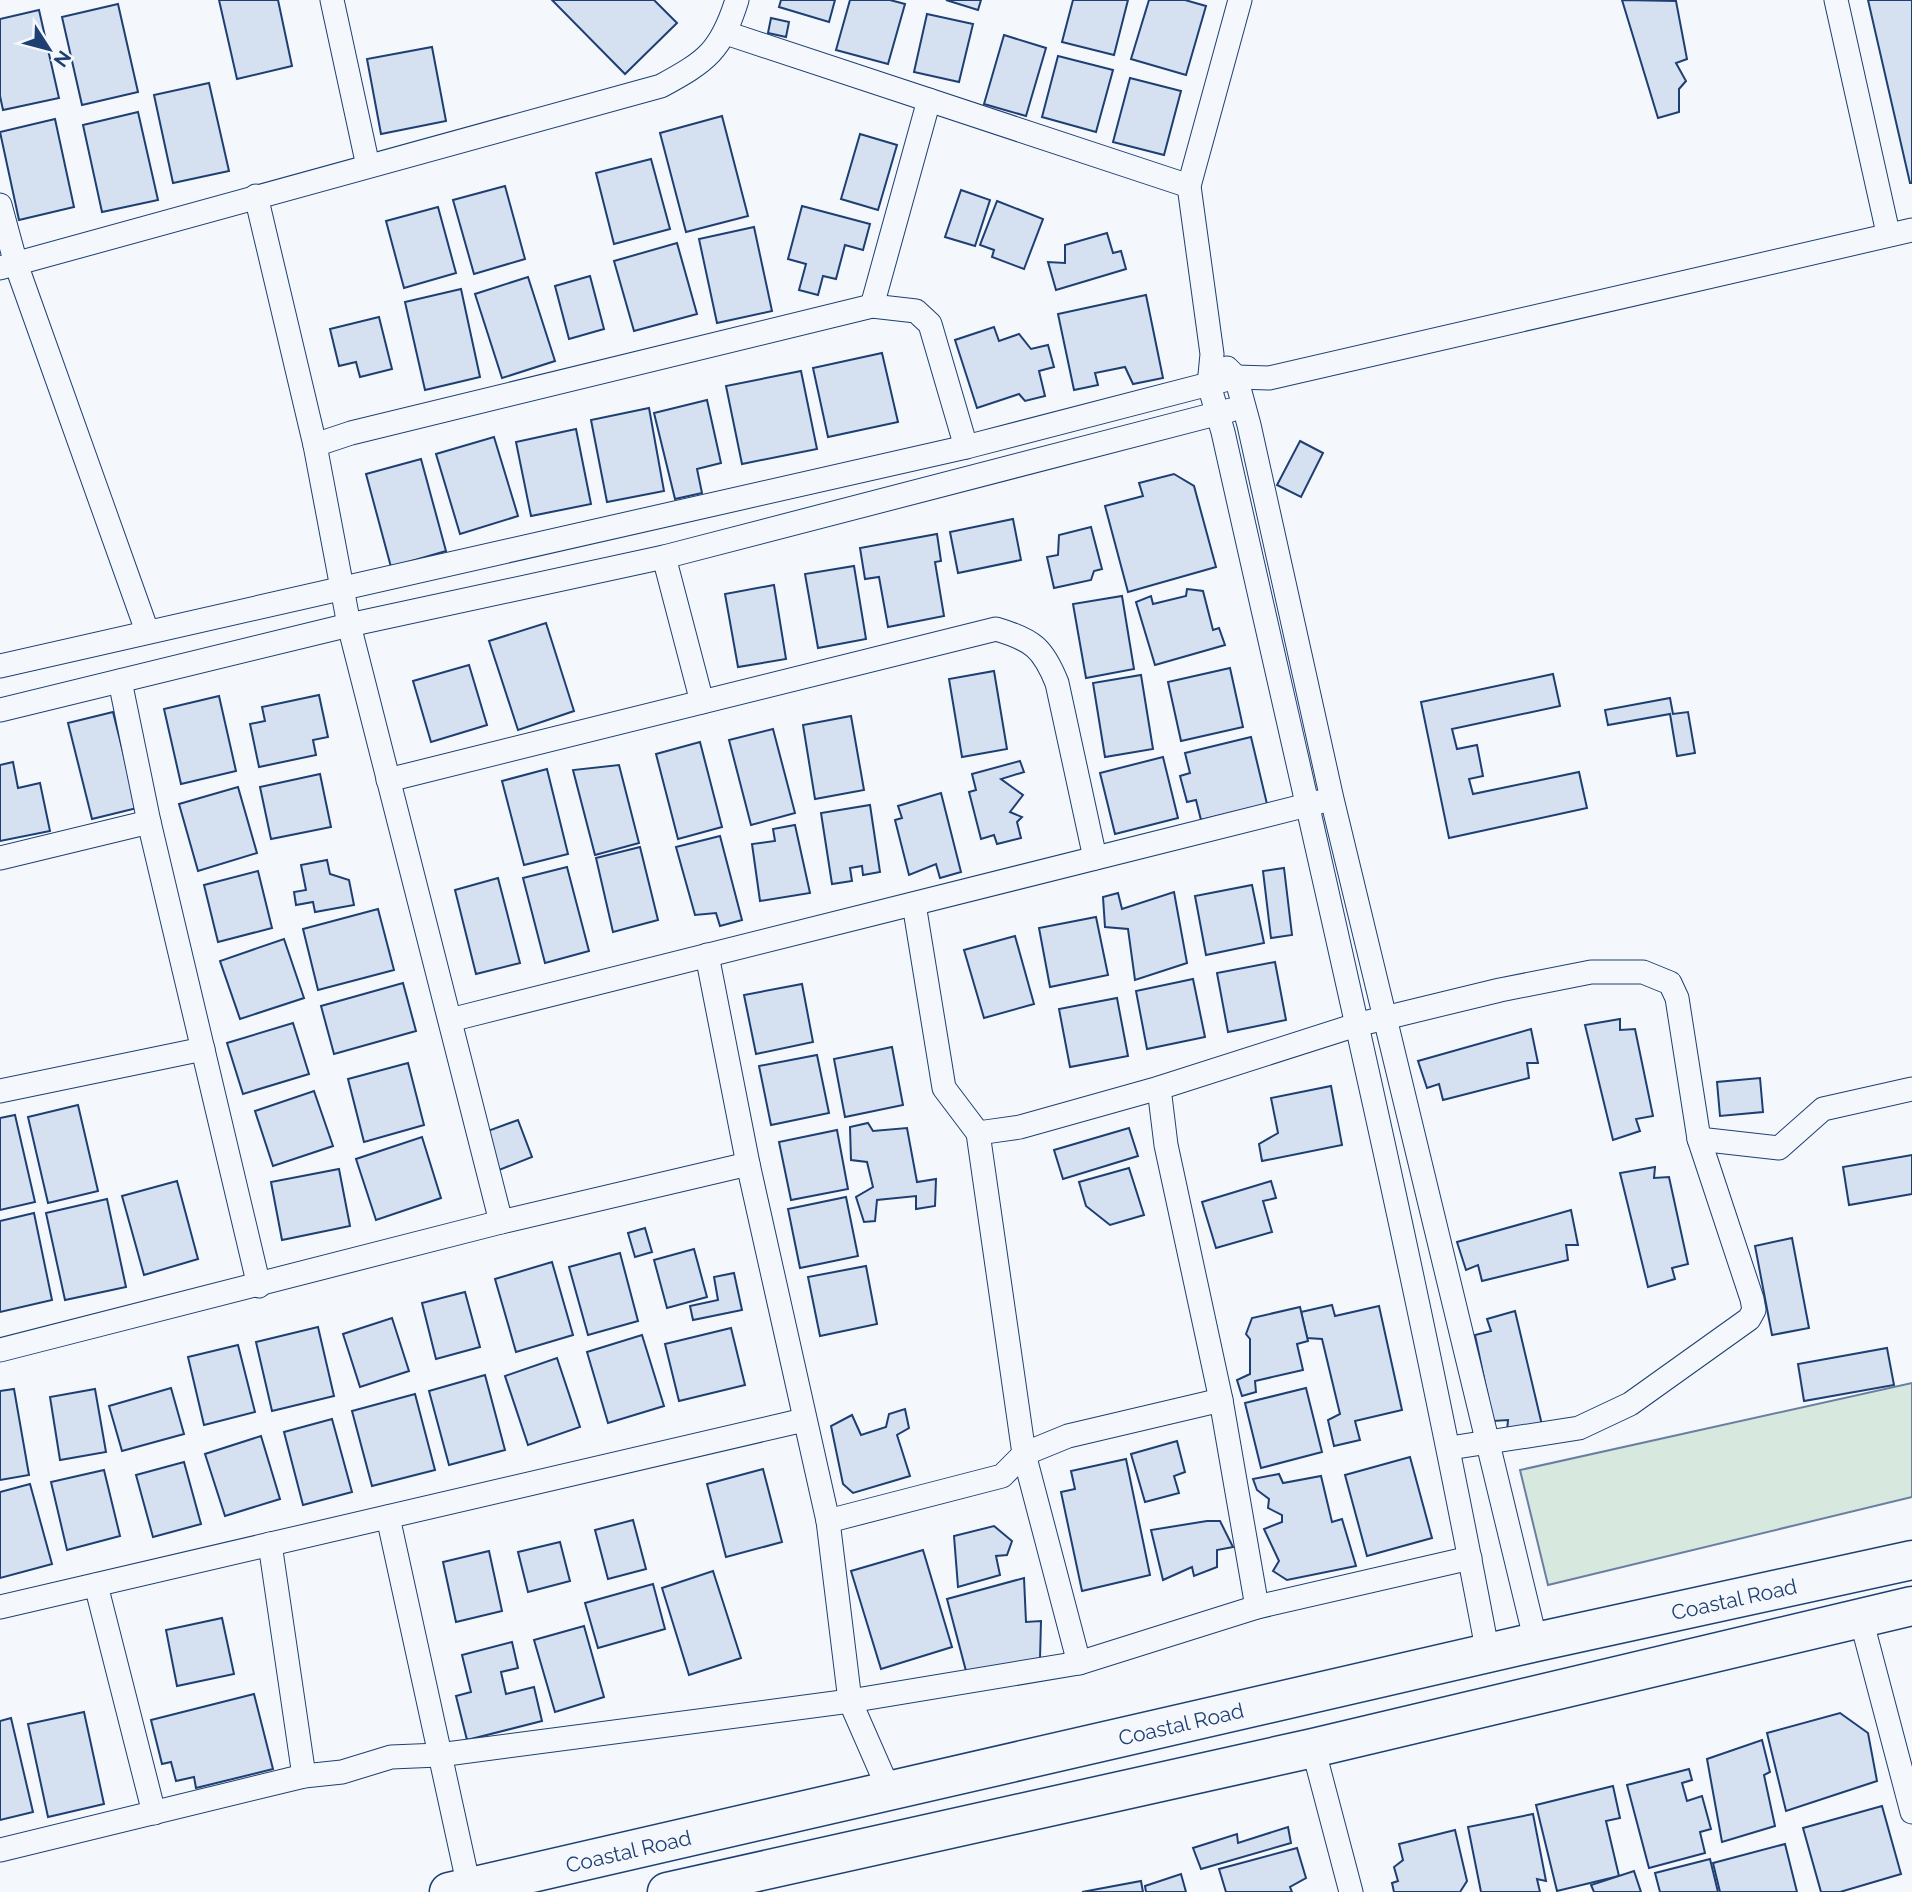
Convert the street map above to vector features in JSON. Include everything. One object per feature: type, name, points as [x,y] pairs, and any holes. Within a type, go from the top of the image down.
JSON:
[{"type":"highway","name":"Coastal Road","points":[[459,1889],[1536,1642],[1912,1560]]},
{"type":"highway","points":[[667,1892],[1313,1748],[1912,1606]]},
{"type":"street","points":[[332,0],[368,166]]},
{"type":"street","points":[[8,266],[661,86],[689,71],[708,56],[726,33],[737,0]]},
{"type":"street","points":[[1240,0],[1189,186],[1212,354],[1209,385],[1218,414],[1381,1129],[1450,1448],[1488,1654]]},
{"type":"street","points":[[1836,0],[1888,233]]},
{"type":"street","points":[[726,33],[1189,186]]},
{"type":"street","points":[[872,306],[929,100]]},
{"type":"street","points":[[256,196],[315,444],[348,625],[501,1222]]},
{"type":"street","points":[[0,205],[8,266],[147,631]]},
{"type":"street","points":[[0,666],[966,447],[1236,377],[1269,378],[1888,233],[1912,230]]},
{"type":"street","points":[[315,444],[364,429],[872,306],[916,311],[930,324],[966,447]]},
{"type":"street","points":[[1212,354],[1236,377],[1244,406],[1332,799],[1536,1642]]},
{"type":"street","points":[[0,710],[348,625],[664,557],[1218,414],[1244,406],[1269,378]]},
{"type":"street","points":[[664,557],[702,702]]},
{"type":"street","points":[[388,780],[996,629],[1026,638],[1046,657],[1058,683],[1095,858]]},
{"type":"street","points":[[120,681],[149,822],[260,1286]]},
{"type":"street","points":[[450,1020],[1332,799]]},
{"type":"street","points":[[0,858],[149,822]]},
{"type":"street","points":[[914,904],[944,1088],[978,1133],[1024,1454],[1079,1663]]},
{"type":"street","points":[[707,955],[748,1164],[828,1521],[850,1701],[889,1790]]},
{"type":"street","points":[[978,1133],[1020,1127],[1159,1088],[1356,1024],[1387,1019],[1500,990],[1591,972],[1643,972],[1670,983],[1677,998],[1699,1139],[1754,1310],[1749,1319],[1630,1404],[1578,1428],[1450,1448]]},
{"type":"street","points":[[0,1091],[203,1049]]},
{"type":"street","points":[[1159,1088],[1166,1145],[1221,1400],[1257,1606]]},
{"type":"street","points":[[1699,1139],[1779,1148],[1823,1109],[1912,1089]]},
{"type":"street","points":[[1381,1129],[1412,1122]]},
{"type":"street","points":[[0,1350],[260,1286],[501,1222],[748,1164]]},
{"type":"street","points":[[828,1521],[1002,1476],[1024,1454],[1068,1436],[1221,1400]]},
{"type":"street","points":[[0,1607],[804,1420]]},
{"type":"street","points":[[388,1517],[439,1755],[459,1889]]},
{"type":"street","points":[[270,1544],[304,1776]]},
{"type":"street","points":[[0,1850],[304,1776],[342,1772],[391,1758],[439,1755],[850,1701],[1079,1663],[1257,1606],[1470,1558]]},
{"type":"street","points":[[96,1584],[154,1812]]},
{"type":"street","points":[[1861,1619],[1912,1812]]},
{"type":"street","points":[[1313,1748],[1351,1892]]},
{"type":"shaded area","points":[[1912,1383],[1912,1497],[1548,1585],[1520,1470]]},
{"type":"building","points":[[219,0],[278,0],[292,66],[237,79]]},
{"type":"building","points":[[552,0],[654,0],[677,23],[625,74]]},
{"type":"building","points":[[781,0],[835,0],[829,22],[779,7]]},
{"type":"building","points":[[850,0],[890,0],[905,4],[888,64],[836,50]]},
{"type":"building","points":[[946,0],[981,0],[978,10]]},
{"type":"building","points":[[1073,0],[1128,0],[1114,55],[1062,42]]},
{"type":"building","points":[[1149,0],[1185,0],[1206,6],[1186,75],[1131,59]]},
{"type":"building","points":[[1622,0],[1676,1],[1687,59],[1676,63],[1686,81],[1679,89],[1679,112],[1658,118]]},
{"type":"building","points":[[1868,0],[1912,0],[1912,183],[1910,183]]},
{"type":"building","points":[[118,4],[138,92],[82,105],[62,17]]},
{"type":"building","points":[[39,10],[59,98],[3,110],[0,96],[0,19]]},
{"type":"building","points":[[927,14],[973,24],[959,82],[914,72]]},
{"type":"building","points":[[771,18],[789,22],[786,37],[768,33]]},
{"type":"building","points":[[1004,35],[1046,48],[1026,116],[984,104]]},
{"type":"building","points":[[432,47],[446,121],[381,134],[367,59]]},
{"type":"building","points":[[1058,56],[1113,70],[1096,132],[1042,117]]},
{"type":"building","points":[[1130,78],[1181,91],[1164,155],[1113,142]]},
{"type":"building","points":[[209,83],[229,171],[173,183],[154,95]]},
{"type":"building","points":[[138,112],[158,200],[102,212],[83,125]]},
{"type":"building","points":[[722,116],[748,216],[686,232],[660,133]]},
{"type":"building","points":[[55,119],[74,207],[19,220],[0,132]]},
{"type":"building","points":[[860,134],[897,145],[878,210],[841,199]]},
{"type":"building","points":[[651,159],[670,229],[614,244],[596,173]]},
{"type":"building","points":[[505,186],[525,259],[474,274],[453,200]]},
{"type":"building","points":[[961,190],[990,200],[975,246],[945,237]]},
{"type":"building","points":[[997,201],[1043,219],[1024,269],[992,257],[994,250],[980,245]]},
{"type":"building","points":[[802,206],[870,224],[863,250],[845,245],[836,279],[823,276],[818,295],[799,290],[806,264],[788,259]]},
{"type":"building","points":[[438,207],[456,273],[404,288],[386,221]]},
{"type":"building","points":[[754,227],[772,311],[717,323],[699,239]]},
{"type":"building","points":[[1107,233],[1113,253],[1121,251],[1126,269],[1056,290],[1048,262],[1065,263],[1065,245]]},
{"type":"building","points":[[677,243],[697,314],[634,331],[614,261]]},
{"type":"building","points":[[590,276],[604,329],[569,339],[555,286]]},
{"type":"building","points":[[528,277],[555,361],[502,378],[475,294]]},
{"type":"building","points":[[461,289],[480,377],[425,390],[405,302]]},
{"type":"building","points":[[1146,295],[1163,378],[1133,384],[1125,367],[1095,373],[1098,385],[1074,390],[1058,314]]},
{"type":"building","points":[[379,317],[392,369],[360,377],[356,362],[339,366],[330,329]]},
{"type":"building","points":[[994,327],[999,341],[1019,334],[1031,349],[1048,345],[1054,367],[1039,371],[1045,396],[1025,401],[1019,394],[977,408],[955,340]]},
{"type":"building","points":[[882,353],[898,422],[828,437],[813,368]]},
{"type":"building","points":[[801,371],[817,449],[742,464],[726,386]]},
{"type":"building","points":[[707,400],[721,463],[697,469],[702,493],[675,499],[654,413]]},
{"type":"building","points":[[649,408],[664,491],[607,502],[591,420]]},
{"type":"building","points":[[576,429],[591,504],[531,516],[516,442]]},
{"type":"building","points":[[494,437],[518,516],[460,534],[436,454]]},
{"type":"building","points":[[1300,441],[1323,453],[1301,497],[1277,485]]},
{"type":"building","points":[[421,459],[446,551],[391,567],[366,474]]},
{"type":"building","points":[[1174,474],[1194,486],[1216,567],[1128,592],[1105,506],[1143,496],[1139,483]]},
{"type":"building","points":[[1013,519],[1021,560],[958,573],[950,532]]},
{"type":"building","points":[[1091,527],[1102,569],[1094,571],[1091,580],[1054,588],[1047,557],[1058,555],[1059,535]]},
{"type":"building","points":[[937,534],[941,561],[935,562],[944,616],[888,627],[879,577],[865,579],[860,548]]},
{"type":"building","points":[[854,566],[866,639],[818,648],[805,574]]},
{"type":"building","points":[[774,585],[786,659],[738,667],[725,594]]},
{"type":"building","points":[[1187,589],[1203,591],[1213,630],[1219,628],[1225,645],[1155,665],[1136,602],[1151,596],[1153,604],[1186,596]]},
{"type":"building","points":[[1122,596],[1134,669],[1086,678],[1073,604]]},
{"type":"building","points":[[546,623],[574,711],[518,730],[489,641]]},
{"type":"building","points":[[469,665],[487,725],[431,742],[413,681]]},
{"type":"building","points":[[1230,668],[1243,727],[1181,741],[1168,682]]},
{"type":"building","points":[[994,671],[1007,749],[962,757],[949,679]]},
{"type":"building","points":[[1553,674],[1560,706],[1452,729],[1457,749],[1477,745],[1483,776],[1469,779],[1473,794],[1579,772],[1587,808],[1449,838],[1421,702]]},
{"type":"building","points":[[1141,675],[1153,749],[1105,757],[1093,683]]},
{"type":"building","points":[[319,695],[328,737],[313,740],[316,755],[259,767],[250,724],[265,721],[262,707]]},
{"type":"building","points":[[219,696],[236,771],[181,784],[164,709]]},
{"type":"building","points":[[1670,698],[1673,714],[1688,712],[1695,753],[1677,756],[1670,714],[1608,725],[1605,710]]},
{"type":"building","points":[[113,712],[137,808],[92,819],[68,723]]},
{"type":"building","points":[[851,716],[864,790],[815,799],[803,725]]},
{"type":"building","points":[[773,729],[795,813],[751,825],[729,740]]},
{"type":"building","points":[[1251,737],[1267,804],[1201,820],[1196,800],[1187,802],[1180,776],[1190,773],[1185,753]]},
{"type":"building","points":[[700,742],[722,827],[678,839],[656,754]]},
{"type":"building","points":[[1163,757],[1178,818],[1115,834],[1100,773]]},
{"type":"building","points":[[1020,761],[1024,772],[1001,779],[1023,795],[1010,812],[1022,817],[1017,822],[1021,838],[997,844],[994,835],[981,839],[969,792],[976,790],[972,774]]},
{"type":"building","points":[[13,762],[18,788],[40,783],[50,831],[0,841],[0,765]]},
{"type":"building","points":[[619,765],[639,843],[595,855],[573,770]]},
{"type":"building","points":[[547,769],[568,854],[524,865],[502,781]]},
{"type":"building","points":[[320,774],[331,827],[271,839],[260,787]]},
{"type":"building","points":[[238,787],[257,853],[198,871],[179,804]]},
{"type":"building","points":[[941,793],[961,872],[940,878],[936,864],[909,875],[895,820],[902,818],[898,806]]},
{"type":"building","points":[[870,805],[880,872],[863,875],[862,866],[850,868],[852,881],[832,884],[821,813]]},
{"type":"building","points":[[795,825],[810,893],[760,901],[752,844],[775,841],[773,829]]},
{"type":"building","points":[[720,836],[742,920],[720,926],[716,913],[695,915],[676,847]]},
{"type":"building","points":[[640,847],[658,920],[613,932],[596,858]]},
{"type":"building","points":[[327,860],[330,874],[349,880],[354,905],[315,912],[313,902],[296,905],[294,892],[306,890],[301,865]]},
{"type":"building","points":[[567,867],[589,951],[545,963],[523,878]]},
{"type":"building","points":[[1284,868],[1292,935],[1271,938],[1263,871]]},
{"type":"building","points":[[258,871],[272,928],[218,942],[204,885]]},
{"type":"building","points":[[498,878],[520,963],[476,974],[455,890]]},
{"type":"building","points":[[1252,885],[1264,943],[1206,955],[1195,896]]},
{"type":"building","points":[[1174,892],[1187,963],[1135,980],[1128,929],[1105,927],[1103,897],[1118,893],[1122,909]]},
{"type":"building","points":[[378,909],[394,970],[318,990],[303,929]]},
{"type":"building","points":[[1096,917],[1108,975],[1050,987],[1039,928]]},
{"type":"building","points":[[1015,936],[1034,1004],[984,1018],[964,950]]},
{"type":"building","points":[[284,939],[304,998],[240,1019],[220,961]]},
{"type":"building","points":[[1275,962],[1286,1020],[1228,1032],[1217,973]]},
{"type":"building","points":[[1193,979],[1205,1037],[1147,1049],[1136,991]]},
{"type":"building","points":[[403,983],[416,1031],[334,1054],[321,1006]]},
{"type":"building","points":[[802,984],[813,1042],[756,1054],[744,995]]},
{"type":"building","points":[[1117,998],[1128,1056],[1070,1067],[1059,1009]]},
{"type":"building","points":[[1620,1019],[1620,1030],[1635,1029],[1653,1116],[1636,1119],[1640,1131],[1613,1140],[1585,1025]]},
{"type":"building","points":[[293,1023],[309,1074],[243,1094],[227,1043]]},
{"type":"building","points":[[1531,1029],[1538,1063],[1527,1063],[1529,1078],[1443,1100],[1439,1084],[1427,1088],[1418,1061]]},
{"type":"building","points":[[892,1047],[903,1105],[845,1117],[834,1059]]},
{"type":"building","points":[[817,1055],[829,1113],[771,1125],[759,1066]]},
{"type":"building","points":[[408,1063],[424,1125],[364,1142],[348,1079]]},
{"type":"building","points":[[1760,1078],[1763,1112],[1720,1116],[1717,1082]]},
{"type":"building","points":[[1331,1086],[1342,1145],[1262,1161],[1259,1144],[1278,1133],[1271,1098]]},
{"type":"building","points":[[314,1091],[333,1146],[273,1166],[255,1111]]},
{"type":"building","points":[[78,1105],[98,1191],[48,1203],[28,1117]]},
{"type":"building","points":[[15,1115],[35,1202],[0,1210],[0,1118]]},
{"type":"building","points":[[518,1120],[532,1157],[499,1170],[485,1132]]},
{"type":"building","points":[[868,1123],[873,1131],[907,1128],[917,1182],[936,1179],[935,1206],[916,1209],[916,1196],[877,1200],[875,1221],[864,1222],[856,1197],[873,1187],[867,1162],[851,1160],[850,1127]]},
{"type":"building","points":[[1129,1128],[1138,1156],[1063,1179],[1054,1150]]},
{"type":"building","points":[[837,1130],[848,1189],[791,1200],[779,1142]]},
{"type":"building","points":[[422,1137],[441,1198],[376,1220],[356,1159]]},
{"type":"building","points":[[1912,1155],[1912,1194],[1849,1205],[1843,1167]]},
{"type":"building","points":[[1655,1167],[1654,1178],[1669,1177],[1688,1264],[1672,1268],[1675,1279],[1648,1287],[1620,1173]]},
{"type":"building","points":[[1129,1168],[1144,1215],[1110,1225],[1086,1206],[1079,1182]]},
{"type":"building","points":[[339,1169],[350,1226],[282,1240],[271,1182]]},
{"type":"building","points":[[177,1181],[198,1259],[144,1275],[122,1196]]},
{"type":"building","points":[[1271,1181],[1276,1198],[1263,1201],[1272,1232],[1216,1248],[1202,1202]]},
{"type":"building","points":[[846,1197],[858,1256],[800,1268],[788,1209]]},
{"type":"building","points":[[107,1199],[126,1287],[65,1300],[46,1213]]},
{"type":"building","points":[[1571,1210],[1578,1245],[1566,1245],[1568,1260],[1482,1281],[1478,1265],[1466,1270],[1457,1242]]},
{"type":"building","points":[[34,1213],[52,1300],[0,1312],[0,1221]]},
{"type":"building","points":[[645,1228],[652,1252],[635,1257],[628,1233]]},
{"type":"building","points":[[1792,1238],[1809,1328],[1772,1335],[1755,1246]]},
{"type":"building","points":[[694,1249],[707,1297],[667,1308],[654,1260]]},
{"type":"building","points":[[620,1253],[638,1321],[588,1335],[569,1267]]},
{"type":"building","points":[[552,1262],[573,1335],[516,1352],[495,1279]]},
{"type":"building","points":[[866,1266],[877,1324],[820,1336],[808,1277]]},
{"type":"building","points":[[734,1273],[742,1310],[693,1320],[690,1306],[718,1300],[714,1277]]},
{"type":"building","points":[[465,1292],[480,1347],[436,1359],[422,1303]]},
{"type":"building","points":[[1332,1305],[1335,1316],[1379,1306],[1402,1410],[1355,1421],[1360,1440],[1334,1446],[1328,1420],[1340,1414],[1322,1339],[1307,1338],[1301,1312]]},
{"type":"building","points":[[1300,1307],[1308,1341],[1297,1344],[1303,1370],[1255,1381],[1256,1392],[1242,1396],[1237,1380],[1250,1374],[1250,1339],[1246,1334],[1252,1318]]},
{"type":"building","points":[[1515,1311],[1542,1425],[1507,1431],[1508,1420],[1493,1421],[1475,1335],[1491,1331],[1487,1319]]},
{"type":"building","points":[[392,1318],[409,1371],[360,1387],[343,1334]]},
{"type":"building","points":[[318,1327],[334,1396],[272,1411],[256,1342]]},
{"type":"building","points":[[731,1328],[745,1385],[679,1401],[665,1344]]},
{"type":"building","points":[[642,1335],[664,1406],[608,1423],[587,1352]]},
{"type":"building","points":[[238,1345],[255,1412],[204,1425],[188,1357]]},
{"type":"building","points":[[1887,1348],[1894,1385],[1804,1401],[1798,1364]]},
{"type":"building","points":[[557,1358],[580,1427],[528,1445],[505,1376]]},
{"type":"building","points":[[485,1375],[505,1450],[449,1465],[429,1391]]},
{"type":"building","points":[[171,1388],[184,1434],[122,1451],[109,1406]]},
{"type":"building","points":[[1306,1388],[1322,1452],[1261,1468],[1245,1403]]},
{"type":"building","points":[[14,1389],[29,1475],[0,1480],[0,1391]]},
{"type":"building","points":[[95,1389],[106,1452],[60,1460],[50,1397]]},
{"type":"building","points":[[415,1394],[435,1470],[372,1486],[352,1411]]},
{"type":"building","points":[[905,1409],[909,1428],[897,1435],[910,1476],[853,1493],[843,1484],[831,1426],[852,1415],[861,1435],[886,1427],[889,1414]]},
{"type":"building","points":[[332,1419],[352,1492],[303,1505],[284,1432]]},
{"type":"building","points":[[261,1436],[280,1499],[225,1516],[205,1454]]},
{"type":"building","points":[[1177,1441],[1185,1472],[1174,1476],[1179,1493],[1145,1502],[1131,1454]]},
{"type":"building","points":[[1410,1457],[1432,1538],[1367,1556],[1345,1475]]},
{"type":"building","points":[[1126,1459],[1150,1575],[1082,1591],[1061,1492],[1075,1489],[1071,1471]]},
{"type":"building","points":[[184,1462],[201,1524],[153,1537],[136,1475]]},
{"type":"building","points":[[763,1469],[782,1542],[726,1557],[707,1484]]},
{"type":"building","points":[[104,1470],[120,1536],[67,1550],[51,1482]]},
{"type":"building","points":[[1279,1474],[1283,1483],[1321,1476],[1332,1522],[1342,1519],[1356,1566],[1287,1580],[1273,1571],[1279,1561],[1264,1529],[1282,1522],[1282,1515],[1268,1508],[1269,1499],[1257,1490],[1253,1479]]},
{"type":"building","points":[[30,1484],[52,1564],[0,1578],[0,1492]]},
{"type":"building","points":[[633,1520],[646,1569],[608,1579],[595,1530]]},
{"type":"building","points":[[1220,1521],[1233,1547],[1217,1550],[1217,1567],[1194,1576],[1192,1567],[1163,1580],[1151,1530]]},
{"type":"building","points":[[994,1526],[1012,1541],[1007,1555],[996,1556],[1000,1575],[958,1587],[954,1536]]},
{"type":"building","points":[[560,1542],[570,1581],[528,1592],[518,1552]]},
{"type":"building","points":[[923,1550],[952,1647],[881,1669],[851,1571]]},
{"type":"building","points":[[489,1551],[502,1611],[456,1622],[443,1562]]},
{"type":"building","points":[[713,1571],[741,1658],[689,1675],[662,1588]]},
{"type":"building","points":[[1024,1578],[1026,1622],[1041,1621],[1040,1659],[966,1671],[947,1599]]},
{"type":"building","points":[[653,1584],[665,1629],[598,1648],[585,1603]]},
{"type":"building","points":[[222,1618],[234,1674],[177,1686],[166,1630]]},
{"type":"building","points":[[584,1626],[604,1697],[555,1712],[534,1640]]},
{"type":"building","points":[[512,1642],[518,1668],[501,1672],[506,1694],[534,1687],[542,1721],[467,1740],[456,1696],[471,1692],[462,1655]]},
{"type":"building","points":[[254,1694],[273,1769],[196,1788],[194,1777],[176,1781],[171,1762],[162,1764],[151,1720]]},
{"type":"building","points":[[84,1712],[104,1804],[48,1817],[28,1724]]},
{"type":"building","points":[[1840,1713],[1868,1733],[1877,1781],[1786,1811],[1767,1733]]},
{"type":"building","points":[[11,1718],[33,1812],[0,1820],[0,1721]]},
{"type":"building","points":[[1762,1740],[1770,1772],[1764,1775],[1775,1826],[1722,1842],[1707,1759]]},
{"type":"building","points":[[1689,1769],[1692,1780],[1682,1783],[1687,1801],[1702,1796],[1711,1829],[1700,1832],[1705,1853],[1649,1868],[1627,1785]]},
{"type":"building","points":[[1613,1786],[1620,1818],[1606,1821],[1619,1876],[1557,1891],[1536,1805]]},
{"type":"building","points":[[1882,1806],[1901,1874],[1840,1892],[1821,1892],[1803,1828]]},
{"type":"building","points":[[1533,1814],[1546,1881],[1537,1879],[1540,1892],[1481,1892],[1468,1827]]},
{"type":"building","points":[[1288,1827],[1291,1843],[1201,1869],[1193,1848],[1237,1834],[1238,1843]]},
{"type":"building","points":[[1455,1830],[1467,1881],[1460,1892],[1394,1892],[1392,1883],[1398,1881],[1394,1867],[1403,1860],[1399,1844]]},
{"type":"building","points":[[1785,1844],[1797,1892],[1720,1892],[1713,1863]]},
{"type":"building","points":[[1297,1848],[1306,1878],[1290,1887],[1292,1892],[1226,1892],[1219,1869]]},
{"type":"building","points":[[1710,1859],[1718,1892],[1660,1892],[1655,1873]]},
{"type":"building","points":[[1634,1871],[1641,1892],[1594,1892],[1591,1885]]},
{"type":"building","points":[[1181,1874],[1186,1892],[1146,1892],[1145,1886]]},
{"type":"building","points":[[1141,1881],[1143,1892],[1082,1892]]}]
